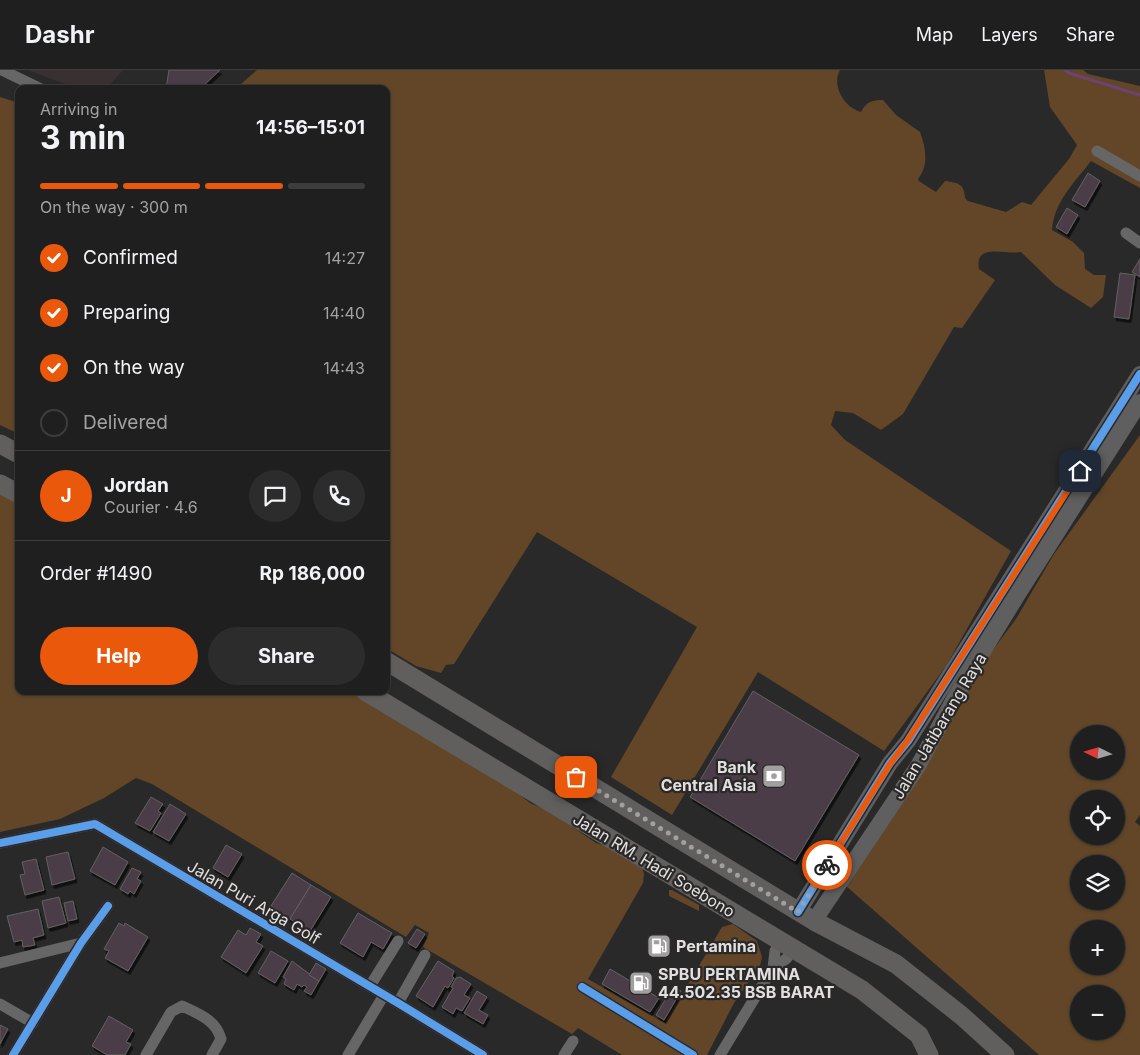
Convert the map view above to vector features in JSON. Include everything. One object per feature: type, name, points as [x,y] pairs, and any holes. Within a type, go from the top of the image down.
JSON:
[{"type":"main road","points":[[0,444],[15,452]]},
{"type":"main road","points":[[0,484],[15,492]]},
{"type":"main road","points":[[390,666],[806,916],[896,964],[962,1016],[1005,1055]]},
{"type":"main road","points":[[390,692],[411,708],[417,721]]},
{"type":"main road","name":"Jalan RM. Hadi Soebono","points":[[372,695],[862,990],[919,1035],[930,1055]]},
{"type":"main road","points":[[919,1035],[940,1055]]},
{"type":"street","points":[[2,70],[33,85]]},
{"type":"street","points":[[1097,151],[1140,176]]},
{"type":"street","points":[[1126,233],[1140,243]]},
{"type":"street","name":"Jalan Jatibarang Raya","points":[[806,916],[890,764],[908,740],[1139,376]]},
{"type":"street","name":"Jalan Jatibarang Raya","points":[[806,916],[913,774],[955,697],[1140,402]]},
{"type":"street","points":[[908,740],[927,748]]},
{"type":"street","name":"Jalan Puri Arga Golf","points":[[0,844],[95,824],[398,1002],[482,1055]]},
{"type":"street","points":[[13,1055],[81,943],[108,906]]},
{"type":"street","points":[[370,986],[398,941]]},
{"type":"street","points":[[0,963],[81,943]]},
{"type":"street","points":[[720,1055],[773,968],[786,959],[788,944]]},
{"type":"street","points":[[398,1002],[425,955]]},
{"type":"street","points":[[582,988],[693,1055]]},
{"type":"street","points":[[348,1055],[384,995]]},
{"type":"street","points":[[0,1004],[33,1023]]},
{"type":"street","points":[[146,1055],[171,1012],[182,1006],[206,1018],[218,1029],[221,1039],[212,1055]]},
{"type":"street","points":[[564,1055],[573,1041]]},
{"type":"shaded area","points":[[28,70],[123,70],[110,85],[67,85]]},
{"type":"shaded area","points":[[257,70],[840,70],[837,83],[838,89],[845,101],[855,110],[861,112],[870,102],[883,100],[896,115],[920,132],[924,144],[925,162],[918,179],[919,181],[936,192],[945,181],[957,183],[962,187],[965,198],[968,201],[1006,212],[1022,202],[1031,205],[1069,159],[1077,145],[1050,107],[1044,70],[1083,70],[1088,74],[1140,86],[1140,188],[1091,161],[1066,193],[1057,210],[1052,230],[1073,242],[1084,253],[1085,269],[1094,275],[1106,275],[1103,297],[1091,308],[1055,285],[1021,252],[992,252],[981,255],[979,269],[995,280],[962,328],[954,327],[903,414],[881,430],[853,413],[835,411],[831,425],[845,440],[1011,551],[946,666],[884,751],[758,672],[672,815],[611,777],[697,627],[537,532],[454,664],[446,665],[441,673],[416,666],[390,650],[390,85],[229,85],[241,84]]},
{"type":"shaded area","points":[[0,97],[15,102],[15,432],[0,425]]},
{"type":"shaded area","points":[[1140,435],[1140,815],[1135,822],[1140,826],[1140,1055],[1039,1055],[846,886],[961,705],[972,678],[1016,619],[1054,554]]},
{"type":"shaded area","points":[[0,494],[15,502],[15,695],[358,695],[501,780],[530,803],[549,811],[596,843],[606,846],[642,867],[644,874],[643,883],[588,979],[665,1023],[722,927],[733,924],[757,941],[762,957],[760,966],[734,1003],[707,1055],[622,1055],[578,1028],[572,1034],[423,947],[429,933],[415,925],[406,937],[152,784],[136,778],[104,798],[60,819],[0,832]]},
{"type":"shaded area","points":[[669,890],[699,905],[699,911],[669,896]]},
{"type":"building","points":[[169,70],[220,70],[204,85],[167,85]]},
{"type":"building","points":[[1088,173],[1100,181],[1085,207],[1072,200]]},
{"type":"building","points":[[1067,208],[1078,215],[1067,234],[1056,227]]},
{"type":"building","points":[[1140,259],[1140,277],[1132,272]]},
{"type":"building","points":[[1120,273],[1135,275],[1129,319],[1114,317]]},
{"type":"building","name":"Bank Central Asia","points":[[753,691],[859,755],[795,861],[690,797]]},
{"type":"building","points":[[151,797],[163,804],[158,811],[161,813],[150,831],[135,823]]},
{"type":"building","points":[[170,804],[186,814],[169,841],[153,832]]},
{"type":"building","points":[[226,845],[242,854],[228,877],[213,868]]},
{"type":"building","points":[[103,847],[128,862],[115,885],[90,871]]},
{"type":"building","points":[[68,852],[75,879],[52,885],[46,857]]},
{"type":"building","points":[[36,859],[44,890],[25,895],[20,875],[25,874],[22,862]]},
{"type":"building","points":[[132,868],[141,872],[137,879],[141,881],[134,894],[130,891],[128,894],[120,889]]},
{"type":"building","points":[[292,873],[311,885],[290,919],[271,906]]},
{"type":"building","points":[[311,885],[331,897],[310,931],[290,919]]},
{"type":"building","points":[[59,897],[66,923],[48,928],[42,901]]},
{"type":"building","points":[[73,901],[77,919],[68,921],[64,903]]},
{"type":"building","points":[[38,909],[44,935],[33,938],[35,945],[23,947],[22,940],[14,942],[7,916]]},
{"type":"building","points":[[358,913],[392,933],[383,949],[371,942],[363,957],[340,943]]},
{"type":"building","points":[[119,923],[124,926],[125,923],[148,937],[128,971],[105,958],[109,951],[104,949]]},
{"type":"building","points":[[250,928],[261,934],[256,942],[263,946],[246,973],[221,957],[238,930],[246,935]]},
{"type":"building","points":[[417,929],[425,934],[416,948],[408,943]]},
{"type":"building","points":[[271,951],[288,961],[275,983],[258,973]]},
{"type":"building","points":[[292,961],[319,981],[311,995],[304,991],[307,987],[304,985],[302,987],[297,984],[294,990],[284,984],[286,979],[283,977]]},
{"type":"building","points":[[438,961],[454,971],[452,976],[454,978],[448,988],[445,986],[433,1007],[416,996]]},
{"type":"building","points":[[316,963],[326,969],[319,981],[309,975]]},
{"type":"building","points":[[610,969],[659,998],[650,1012],[602,984]]},
{"type":"building","points":[[460,977],[471,984],[464,995],[470,998],[462,1011],[456,1008],[453,1014],[442,1007],[453,988],[451,987],[456,978]]},
{"type":"building","points":[[673,987],[681,991],[664,1020],[656,1015]]},
{"type":"building","points":[[477,991],[487,997],[479,1010],[488,1015],[483,1024],[464,1013]]},
{"type":"building","points":[[109,1016],[133,1030],[126,1042],[131,1044],[125,1055],[107,1055],[92,1046]]},
{"type":"building","points":[[0,1025],[8,1029],[0,1044]]},
{"type":"waterway","points":[[1065,70],[1069,73],[1140,95]]},
{"type":"cycle path","points":[[798,912],[890,763],[908,741],[1140,374]]},
{"type":"cycle path","points":[[0,843],[95,824],[483,1055]]},
{"type":"cycle path","points":[[13,1055],[81,943],[108,906]]},
{"type":"cycle path","points":[[582,987],[693,1055]]},
{"type":"way so far","points":[[576,777],[798,912],[827,865]]},
{"type":"place","name":"Bank Central Asia","points":[[774,776]]},
{"type":"place","name":"Pertamina","points":[[659,946]]},
{"type":"place","name":"SPBU PERTAMINA 44.502.35 BSB BARAT","points":[[641,983]]},
{"type":"route","points":[[827,865],[890,764],[908,740],[1080,471]]}]
